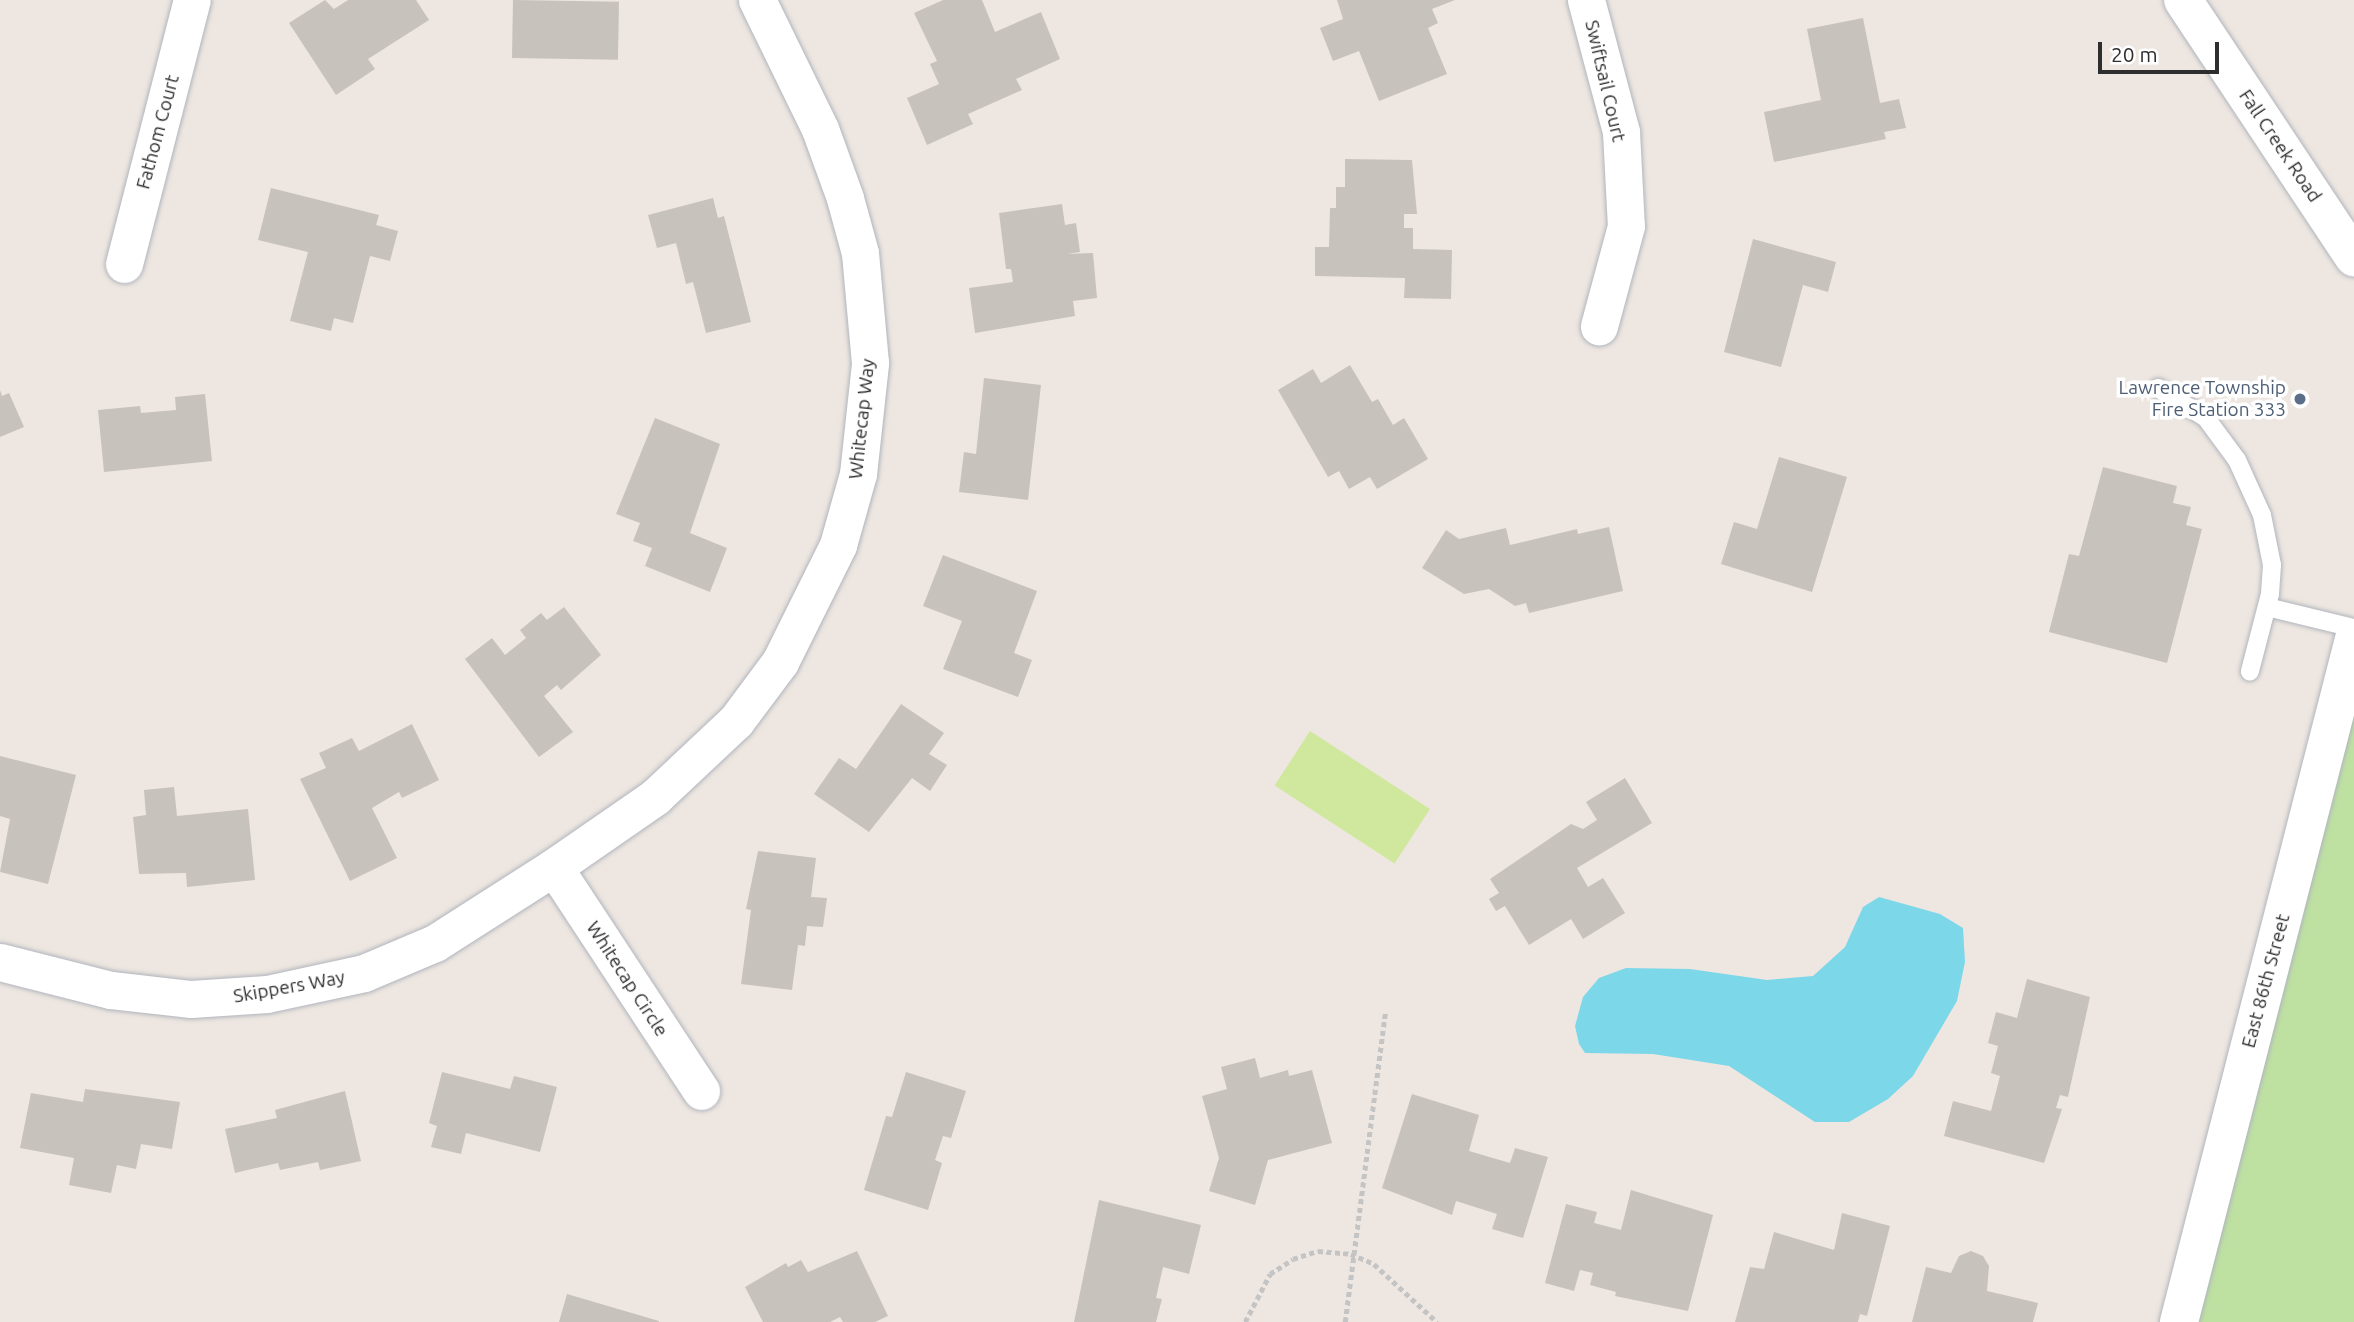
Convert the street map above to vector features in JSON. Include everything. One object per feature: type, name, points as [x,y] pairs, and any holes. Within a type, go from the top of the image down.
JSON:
[{"type":"street","name":"Fathom Court","points":[[124,264],[192,0]]},
{"type":"street","name":"Whitecap Way","points":[[554,867],[655,797],[736,721],[780,662],[806,613],[838,545],[858,474],[870,363],[860,253],[820,129],[757,0]]},
{"type":"street","name":"Swiftsail Court","points":[[1586,0],[1621,132],[1626,226],[1599,326]]},
{"type":"street","name":"Fall Creek Road","points":[[2183,0],[2354,257]]},
{"type":"street","name":"East 86th Street","points":[[2179,1322],[2354,639]]},
{"type":"street","name":"Skippers Way","points":[[0,962],[151,996],[210,999],[306,988],[364,973],[426,947],[554,867]]},
{"type":"street","name":"Whitecap Circle","points":[[554,867],[701,1091]]},
{"type":"lane","points":[[2158,388],[2206,418],[2238,460],[2262,515],[2269,553],[2267,607],[2250,671]]},
{"type":"lane","points":[[2267,607],[2354,628]]},
{"type":"path","points":[[1345,1322],[1351,1254],[1385,1013]]},
{"type":"path","points":[[1245,1322],[1270,1274],[1293,1258],[1318,1251],[1351,1254],[1374,1264],[1437,1322]]},
{"type":"green space","points":[[2354,704],[2354,1322],[2198,1322]]},
{"type":"green space","points":[[1310,731],[1430,809],[1395,863],[1275,786]]},
{"type":"water","points":[[1879,897],[1940,914],[1963,928],[1965,962],[1957,1001],[1913,1076],[1888,1099],[1849,1122],[1815,1122],[1729,1066],[1653,1054],[1585,1053],[1579,1044],[1575,1026],[1583,997],[1599,978],[1626,968],[1690,969],[1767,980],[1813,976],[1845,947],[1863,907]]},
{"type":"building","points":[[325,0],[334,9],[348,0],[416,0],[429,20],[368,59],[375,69],[336,95],[289,23]]},
{"type":"building","points":[[513,0],[619,2],[618,60],[512,58]]},
{"type":"building","points":[[943,0],[982,0],[995,32],[1041,12],[1060,59],[1016,79],[1022,90],[968,114],[973,124],[927,145],[907,98],[939,84],[930,64],[937,61],[914,13]]},
{"type":"building","points":[[1337,0],[1455,0],[1432,9],[1438,23],[1428,28],[1447,74],[1379,101],[1359,51],[1333,61],[1320,28],[1343,19]]},
{"type":"building","points":[[1863,18],[1880,103],[1899,99],[1906,128],[1884,132],[1886,139],[1774,162],[1764,112],[1821,100],[1807,29]]},
{"type":"building","points":[[1345,159],[1412,160],[1417,214],[1404,214],[1404,228],[1413,228],[1413,249],[1452,250],[1451,299],[1404,298],[1405,278],[1315,276],[1315,247],[1329,247],[1330,208],[1336,208],[1336,187],[1345,187]]},
{"type":"building","points":[[271,188],[379,215],[376,225],[398,231],[390,261],[370,256],[353,323],[334,318],[331,331],[290,321],[308,252],[258,240]]},
{"type":"building","points":[[713,198],[718,218],[724,216],[751,322],[706,333],[693,282],[686,284],[676,243],[657,248],[648,215]]},
{"type":"building","points":[[1062,204],[1065,225],[1076,223],[1080,252],[1067,254],[1093,253],[1097,298],[1073,301],[1075,316],[975,333],[969,288],[1013,282],[1011,269],[1006,269],[999,213]]},
{"type":"building","points":[[1753,239],[1836,262],[1828,292],[1803,285],[1781,367],[1724,352]]},
{"type":"building","points":[[1350,365],[1372,402],[1378,399],[1393,425],[1404,418],[1428,459],[1377,489],[1370,477],[1349,489],[1339,471],[1328,477],[1278,390],[1313,369],[1321,383]]},
{"type":"building","points":[[984,378],[1041,385],[1028,500],[959,492],[964,452],[976,454]]},
{"type":"building","points":[[0,390],[2,396],[9,393],[24,427],[0,437]]},
{"type":"building","points":[[205,394],[212,461],[104,472],[98,410],[140,406],[141,413],[176,410],[175,397]]},
{"type":"building","points":[[655,418],[720,444],[690,533],[727,548],[710,592],[645,566],[652,548],[633,541],[640,523],[616,514]]},
{"type":"building","points":[[1779,457],[1847,477],[1812,592],[1721,564],[1734,522],[1757,529]]},
{"type":"building","points":[[2103,467],[2177,486],[2173,503],[2191,507],[2186,525],[2202,529],[2167,663],[2049,632],[2069,554],[2079,556]]},
{"type":"building","points":[[1609,527],[1623,591],[1529,613],[1526,603],[1515,606],[1489,589],[1464,594],[1422,568],[1446,530],[1459,539],[1506,528],[1510,545],[1577,529],[1578,534]]},
{"type":"building","points":[[943,555],[1037,591],[1014,653],[1032,660],[1018,697],[943,669],[962,621],[923,606]]},
{"type":"building","points":[[564,607],[601,655],[561,690],[557,685],[544,696],[573,732],[539,757],[465,659],[492,638],[505,655],[526,638],[520,630],[541,613],[547,620]]},
{"type":"building","points":[[901,704],[944,733],[929,754],[947,765],[930,791],[912,778],[869,832],[814,794],[839,758],[856,769]]},
{"type":"building","points":[[412,724],[439,780],[402,798],[399,792],[372,808],[397,858],[350,881],[300,779],[326,768],[319,753],[352,738],[359,751]]},
{"type":"building","points":[[0,756],[76,775],[48,884],[0,872],[10,819],[0,816]]},
{"type":"building","points":[[1625,778],[1652,823],[1577,868],[1588,887],[1603,878],[1625,913],[1583,939],[1571,919],[1529,945],[1505,906],[1496,911],[1489,899],[1499,893],[1490,879],[1571,824],[1583,829],[1597,820],[1586,802]]},
{"type":"building","points":[[174,787],[177,816],[248,809],[255,880],[187,887],[186,873],[139,874],[133,817],[146,815],[144,790]]},
{"type":"building","points":[[758,851],[816,858],[811,897],[827,898],[823,927],[807,926],[805,946],[798,945],[792,990],[741,984],[751,910],[746,909]]},
{"type":"building","points":[[2027,979],[2090,997],[2068,1097],[2060,1095],[2056,1108],[2062,1109],[2044,1163],[1944,1136],[1953,1101],[1991,1111],[2000,1076],[1991,1073],[1998,1046],[1988,1043],[1996,1012],[2017,1018]]},
{"type":"building","points":[[1255,1058],[1260,1078],[1288,1070],[1289,1076],[1312,1070],[1332,1143],[1268,1160],[1255,1205],[1209,1191],[1219,1158],[1202,1096],[1227,1089],[1221,1067]]},
{"type":"building","points":[[442,1072],[510,1089],[514,1076],[557,1087],[540,1152],[466,1133],[461,1154],[431,1147],[437,1126],[429,1123]]},
{"type":"building","points":[[906,1072],[966,1091],[951,1138],[943,1136],[935,1160],[942,1163],[928,1210],[864,1190],[886,1116],[892,1117]]},
{"type":"building","points":[[85,1089],[180,1102],[172,1149],[141,1144],[136,1169],[117,1165],[111,1193],[69,1185],[74,1158],[20,1148],[31,1093],[83,1102]]},
{"type":"building","points":[[345,1091],[361,1161],[320,1170],[318,1162],[280,1170],[278,1163],[235,1173],[225,1129],[277,1118],[275,1110]]},
{"type":"building","points":[[1412,1094],[1479,1115],[1469,1151],[1510,1163],[1515,1148],[1548,1157],[1523,1238],[1492,1229],[1497,1214],[1456,1201],[1452,1215],[1382,1188]]},
{"type":"building","points":[[1631,1190],[1713,1215],[1688,1311],[1615,1296],[1616,1292],[1590,1285],[1593,1273],[1580,1270],[1574,1291],[1545,1283],[1566,1204],[1597,1212],[1594,1223],[1621,1230]]},
{"type":"building","points":[[1099,1200],[1201,1225],[1189,1274],[1163,1267],[1156,1298],[1162,1299],[1156,1322],[1074,1322]]},
{"type":"building","points":[[1842,1213],[1890,1226],[1867,1316],[1860,1314],[1858,1322],[1735,1322],[1750,1267],[1764,1269],[1774,1232],[1834,1250]]},
{"type":"building","points":[[857,1251],[888,1316],[875,1322],[843,1322],[840,1317],[830,1322],[763,1322],[745,1287],[786,1263],[788,1267],[801,1260],[808,1272]]},
{"type":"building","points":[[1971,1251],[1983,1256],[1989,1266],[1987,1291],[2038,1303],[2033,1322],[1912,1322],[1926,1267],[1951,1273],[1959,1256]]},
{"type":"building","points":[[567,1294],[659,1321],[659,1322],[559,1322]]},
{"type":"place","name":"Lawrence Township Fire Station 333","points":[[2300,399]]}]
